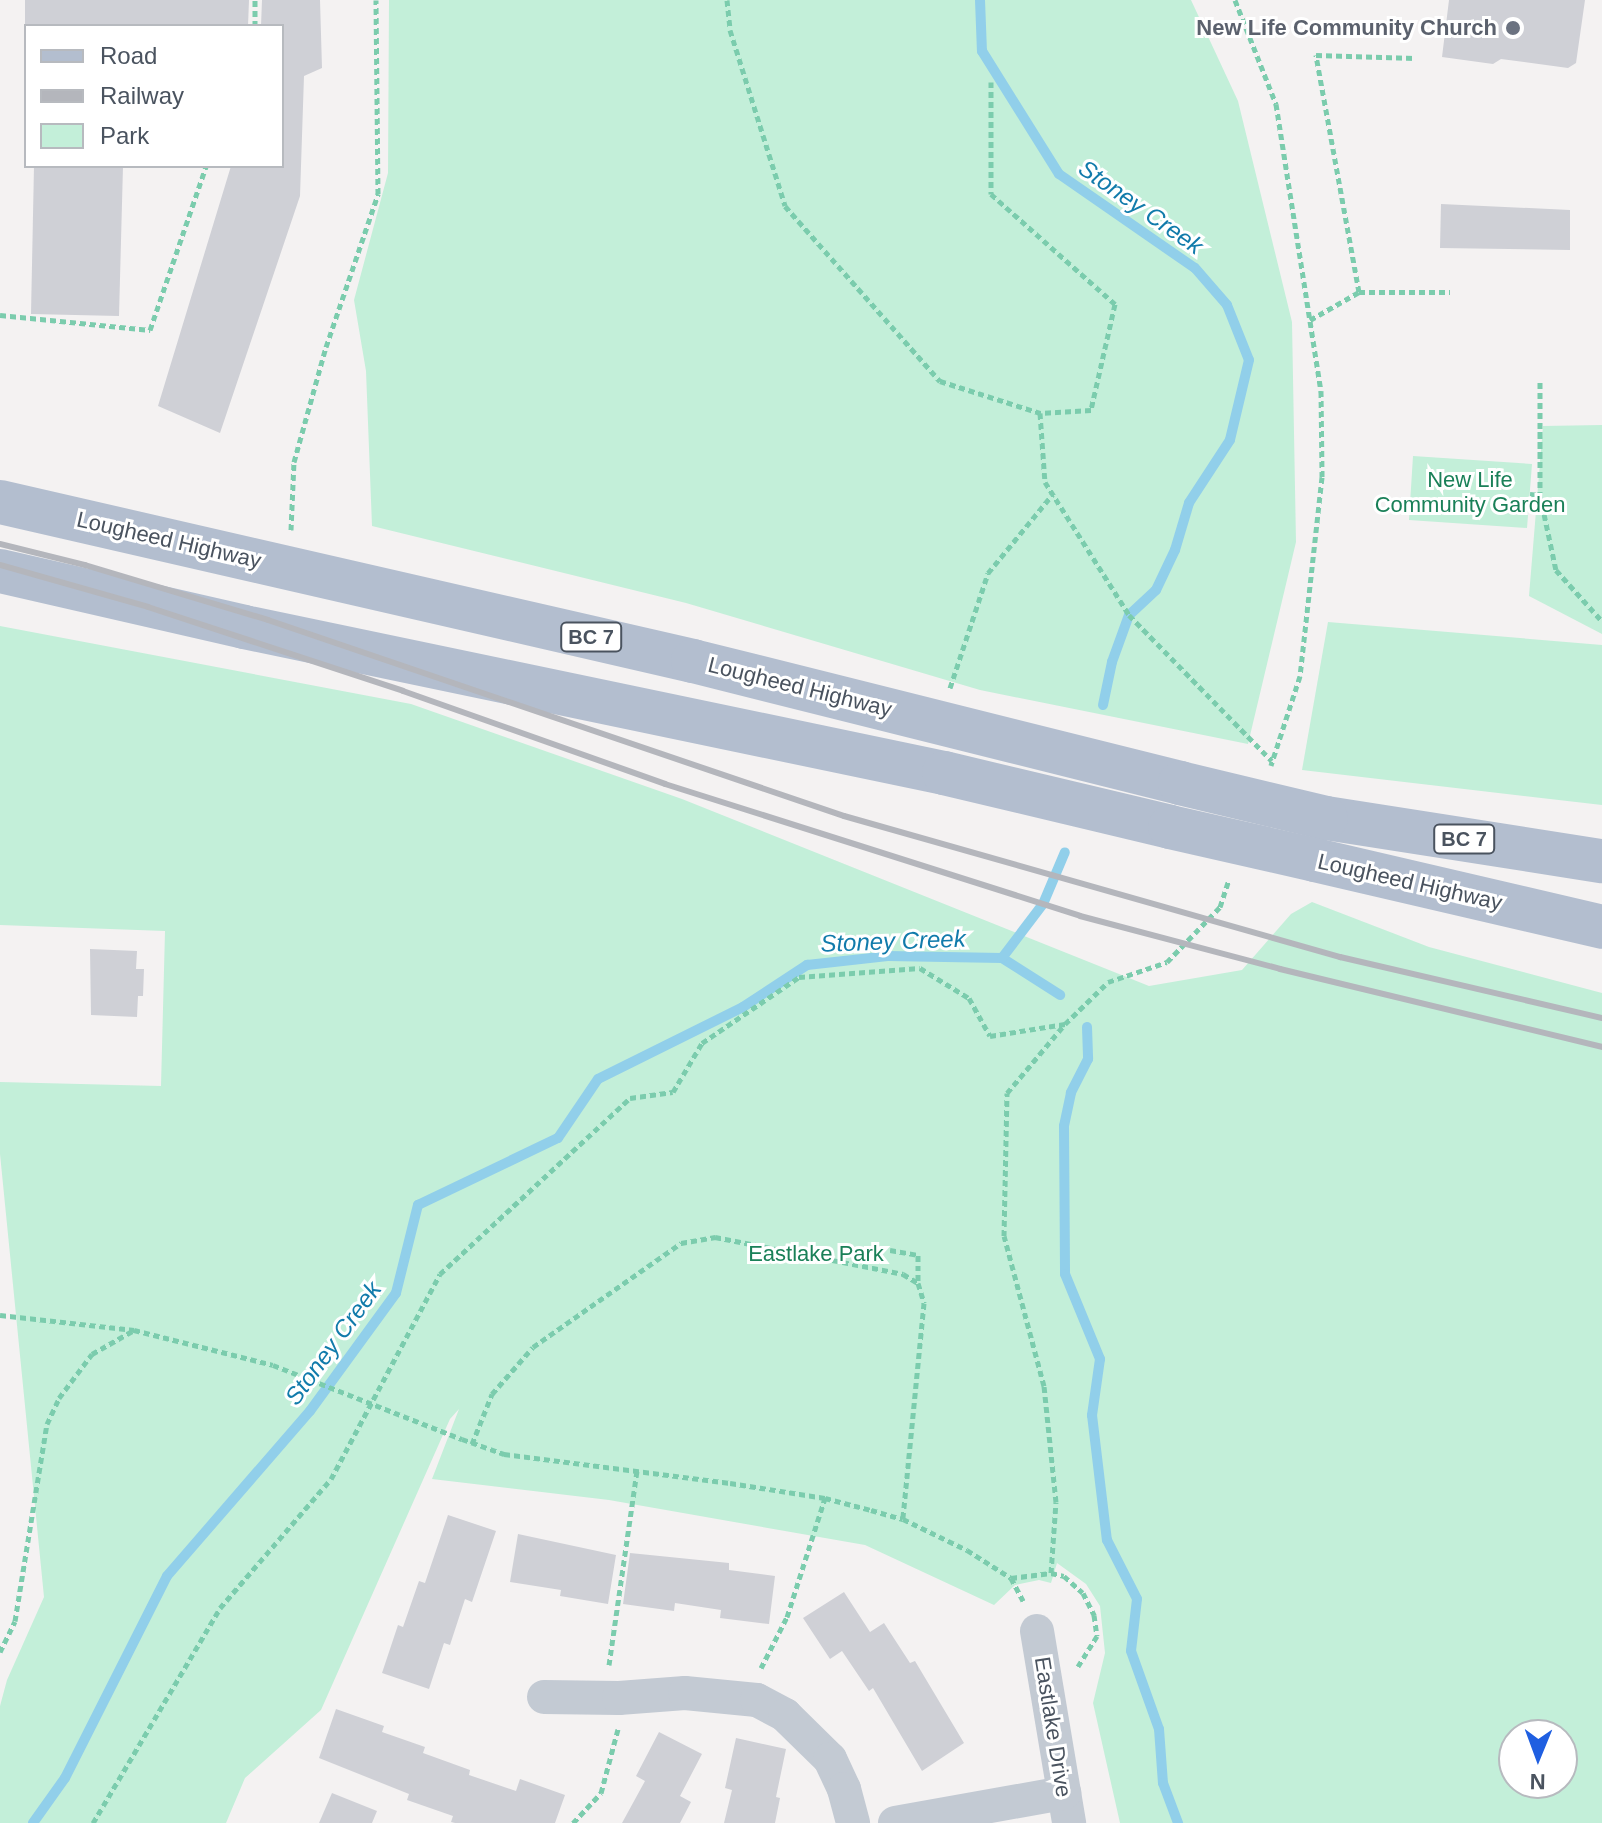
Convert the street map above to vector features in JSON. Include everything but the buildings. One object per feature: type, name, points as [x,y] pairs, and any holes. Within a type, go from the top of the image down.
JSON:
[{"type":"main road","name":"Lougheed Highway","points":[[0,502],[693,661],[1326,818],[1602,861]]},
{"type":"main road","name":"Lougheed Highway","points":[[0,571],[244,627],[900,763],[1602,927]]},
{"type":"street","name":"Eastlake Drive","points":[[1037,1631],[1067,1808]]},
{"type":"street","points":[[544,1697],[615,1698],[685,1693],[745,1698],[785,1715],[830,1759],[844,1789],[853,1823]]},
{"type":"street","points":[[895,1823],[1067,1808]]},
{"type":"path","points":[[255,0],[255,24]]},
{"type":"path","points":[[291,540],[294,462],[326,347],[378,194],[376,0]]},
{"type":"path","points":[[727,0],[730,30],[785,206],[940,381],[1040,413],[1091,410],[1115,304],[991,194],[991,82]]},
{"type":"path","points":[[1235,0],[1276,104],[1321,391],[1322,477],[1300,676],[1267,775]]},
{"type":"path","points":[[1359,292],[1316,55],[1415,58]]},
{"type":"path","points":[[0,315],[150,330],[205,168]]},
{"type":"path","points":[[1310,320],[1359,292],[1450,292]]},
{"type":"path","points":[[1540,382],[1540,495],[1556,570],[1602,621]]},
{"type":"path","points":[[1040,413],[1045,482],[1129,615],[1272,761]]},
{"type":"path","points":[[949,689],[988,573],[1053,494]]},
{"type":"path","points":[[1530,494],[1540,495]]},
{"type":"path","points":[[1051,1573],[1056,1502],[1044,1386],[1004,1236],[1007,1093],[1065,1024],[1108,982],[1167,962],[1220,907],[1230,877]]},
{"type":"path","points":[[93,1823],[220,1608],[331,1479],[440,1274],[630,1098],[673,1092],[702,1043],[799,977],[920,968],[969,998],[990,1036],[1065,1024]]},
{"type":"path","points":[[472,1444],[492,1394],[533,1347],[681,1243],[715,1237],[903,1274],[918,1283]]},
{"type":"path","points":[[890,1250],[918,1255],[918,1283],[924,1303],[903,1519]]},
{"type":"path","points":[[0,1315],[134,1330],[273,1365],[504,1454],[825,1498],[903,1519],[967,1550],[1011,1578]]},
{"type":"path","points":[[0,1652],[15,1621],[47,1424],[59,1398],[92,1354],[134,1330]]},
{"type":"path","points":[[573,1823],[601,1793],[615,1698],[637,1470]]},
{"type":"path","points":[[745,1698],[787,1617],[825,1498]]},
{"type":"green space","points":[[389,0],[1191,0],[1238,101],[1292,322],[1296,542],[1248,744],[980,690],[686,603],[372,526],[366,371],[354,300],[388,173]]},
{"type":"green space","points":[[1602,425],[1602,634],[1529,596],[1543,426]]},
{"type":"green space","name":"New Life Community Garden","points":[[1413,456],[1532,464],[1527,528],[1409,520]]},
{"type":"green space","points":[[1328,622],[1602,645],[1602,805],[1302,770]]},
{"type":"green space","name":"Eastlake Park","points":[[0,626],[411,704],[682,799],[1149,986],[1242,970],[1291,914],[1312,902],[1429,947],[1602,993],[1602,1823],[1120,1823],[1093,1703],[1105,1653],[1100,1606],[1086,1584],[1057,1563],[1051,1583],[1039,1580],[1015,1585],[994,1605],[865,1545],[609,1500],[432,1479],[459,1409],[450,1419],[321,1710],[245,1778],[226,1823],[0,1823],[0,1706],[7,1680],[44,1597],[0,1154],[0,1082],[161,1086],[165,931],[0,925]]},
{"type":"waterway","name":"Stoney Creek","points":[[980,0],[982,51],[1059,174],[1195,268],[1227,305],[1249,360],[1230,440],[1189,503],[1175,550],[1156,590],[1129,615],[1112,662],[1103,705]]},
{"type":"waterway","name":"Stoney Creek","points":[[33,1823],[65,1778],[167,1576],[310,1411],[396,1293],[418,1205],[558,1138],[598,1079],[743,1007],[807,965],[888,956],[1002,958],[1043,904],[1065,852]]},
{"type":"waterway","points":[[1002,958],[1060,995]]},
{"type":"waterway","points":[[1087,1027],[1088,1059],[1071,1093],[1064,1126],[1065,1274],[1100,1359],[1092,1415],[1107,1540],[1137,1599],[1131,1651],[1159,1729],[1163,1783],[1178,1823]]},
{"type":"railway","points":[[0,544],[85,565],[268,620],[844,816],[1340,957],[1602,1018]]},
{"type":"railway","points":[[0,565],[148,607],[403,691],[665,784],[1080,916],[1280,969],[1602,1047]]},
{"type":"place","name":"New Life Community Church","points":[[1513,28]]}]
